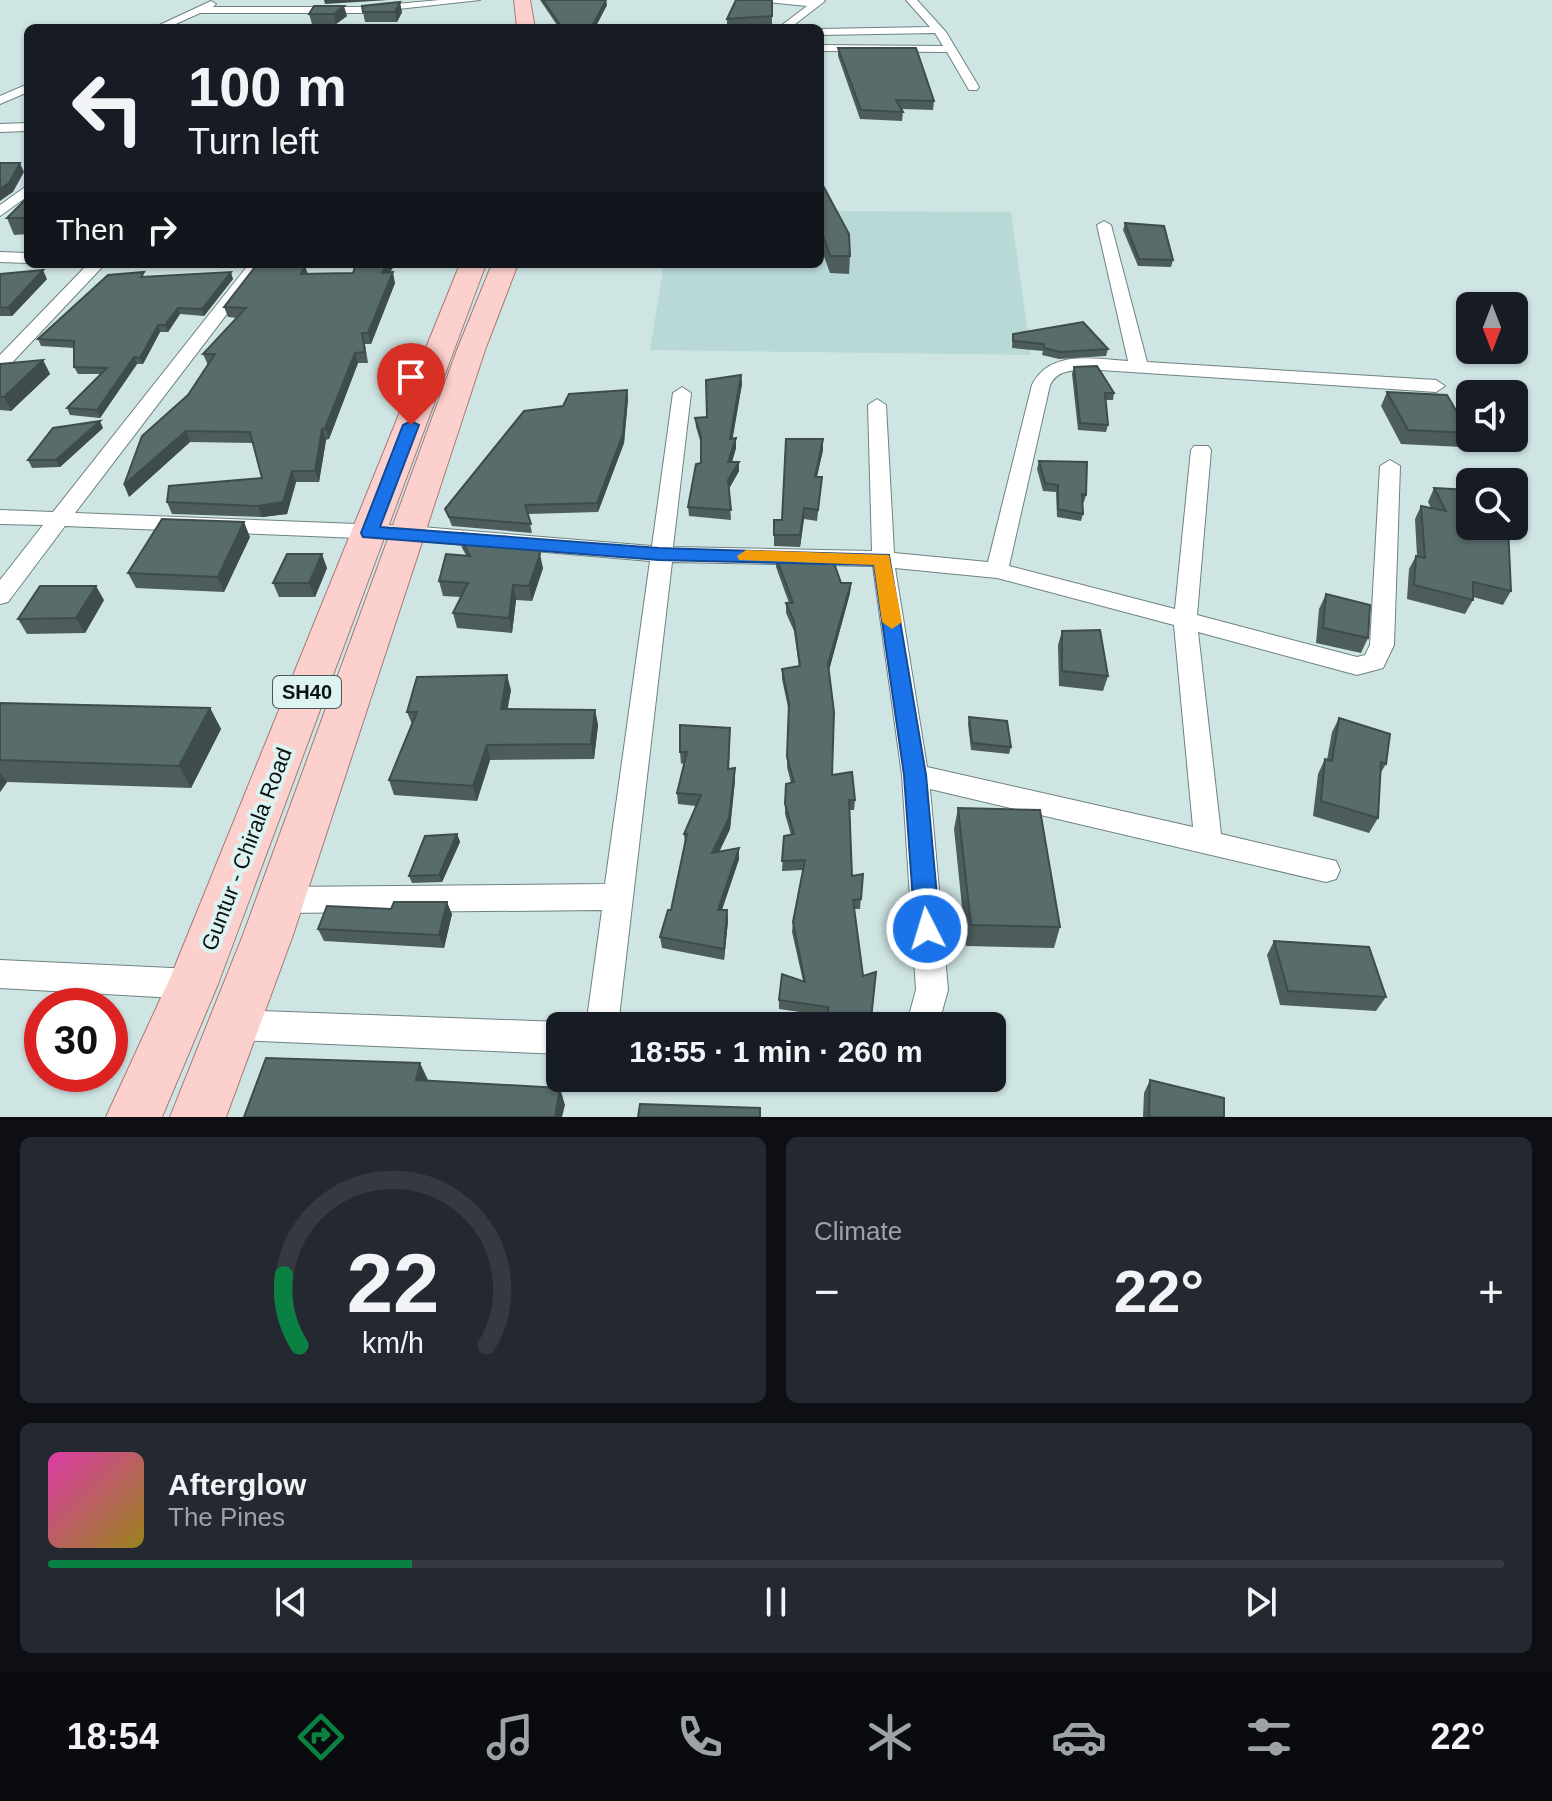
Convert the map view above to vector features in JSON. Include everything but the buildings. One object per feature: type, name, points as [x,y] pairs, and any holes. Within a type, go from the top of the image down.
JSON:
[{"type":"main road","points":[[522,0],[525,24]]},
{"type":"main road","name":"Guntur - Chirala Road","points":[[134,1117],[193,984],[470,268]]},
{"type":"main road","name":"Guntur - Chirala Road","points":[[198,1117],[280,900],[504,268]]},
{"type":"street","points":[[167,24],[219,0]]},
{"type":"street","points":[[362,10],[370,0]]},
{"type":"street","points":[[200,10],[362,10],[475,0]]},
{"type":"street","points":[[752,0],[818,2]]},
{"type":"street","points":[[911,0],[939,30],[973,87]]},
{"type":"street","points":[[788,24],[818,2]]},
{"type":"street","points":[[184,17],[288,20]]},
{"type":"street","points":[[824,32],[939,30]]},
{"type":"street","points":[[824,48],[951,49]]},
{"type":"street","points":[[0,100],[24,90]]},
{"type":"street","points":[[0,128],[24,127]]},
{"type":"street","points":[[0,140],[24,139]]},
{"type":"street","points":[[0,212],[24,192]]},
{"type":"street","points":[[1104,225],[1138,364]]},
{"type":"street","points":[[0,257],[24,258]]},
{"type":"street","points":[[0,365],[93,268]]},
{"type":"street","points":[[0,596],[254,268]]},
{"type":"street","points":[[997,570],[1041,385],[1047,373],[1073,365],[1138,364],[1436,386]]},
{"type":"street","points":[[604,1012],[659,554],[682,393]]},
{"type":"street","points":[[877,405],[883,559],[915,775],[932,990],[926,1012]]},
{"type":"street","points":[[1201,450],[1185,621],[1208,841]]},
{"type":"street","points":[[0,517],[409,533],[659,554],[883,559],[997,570],[1357,666],[1374,662],[1382,645],[1390,466]]},
{"type":"street","points":[[915,775],[1326,870]]},
{"type":"street","points":[[280,900],[617,897]]},
{"type":"street","points":[[0,974],[193,984]]},
{"type":"street","points":[[234,1025],[546,1037]]},
{"type":"shaded area","points":[[824,211],[1011,212],[1031,355],[650,350],[663,268],[824,268]]},
{"type":"slow traffic","points":[[746,556],[883,559],[892,622]]},
{"type":"route","points":[[411,425],[369,533],[409,533],[659,554],[883,559],[915,775],[927,929]]}]
